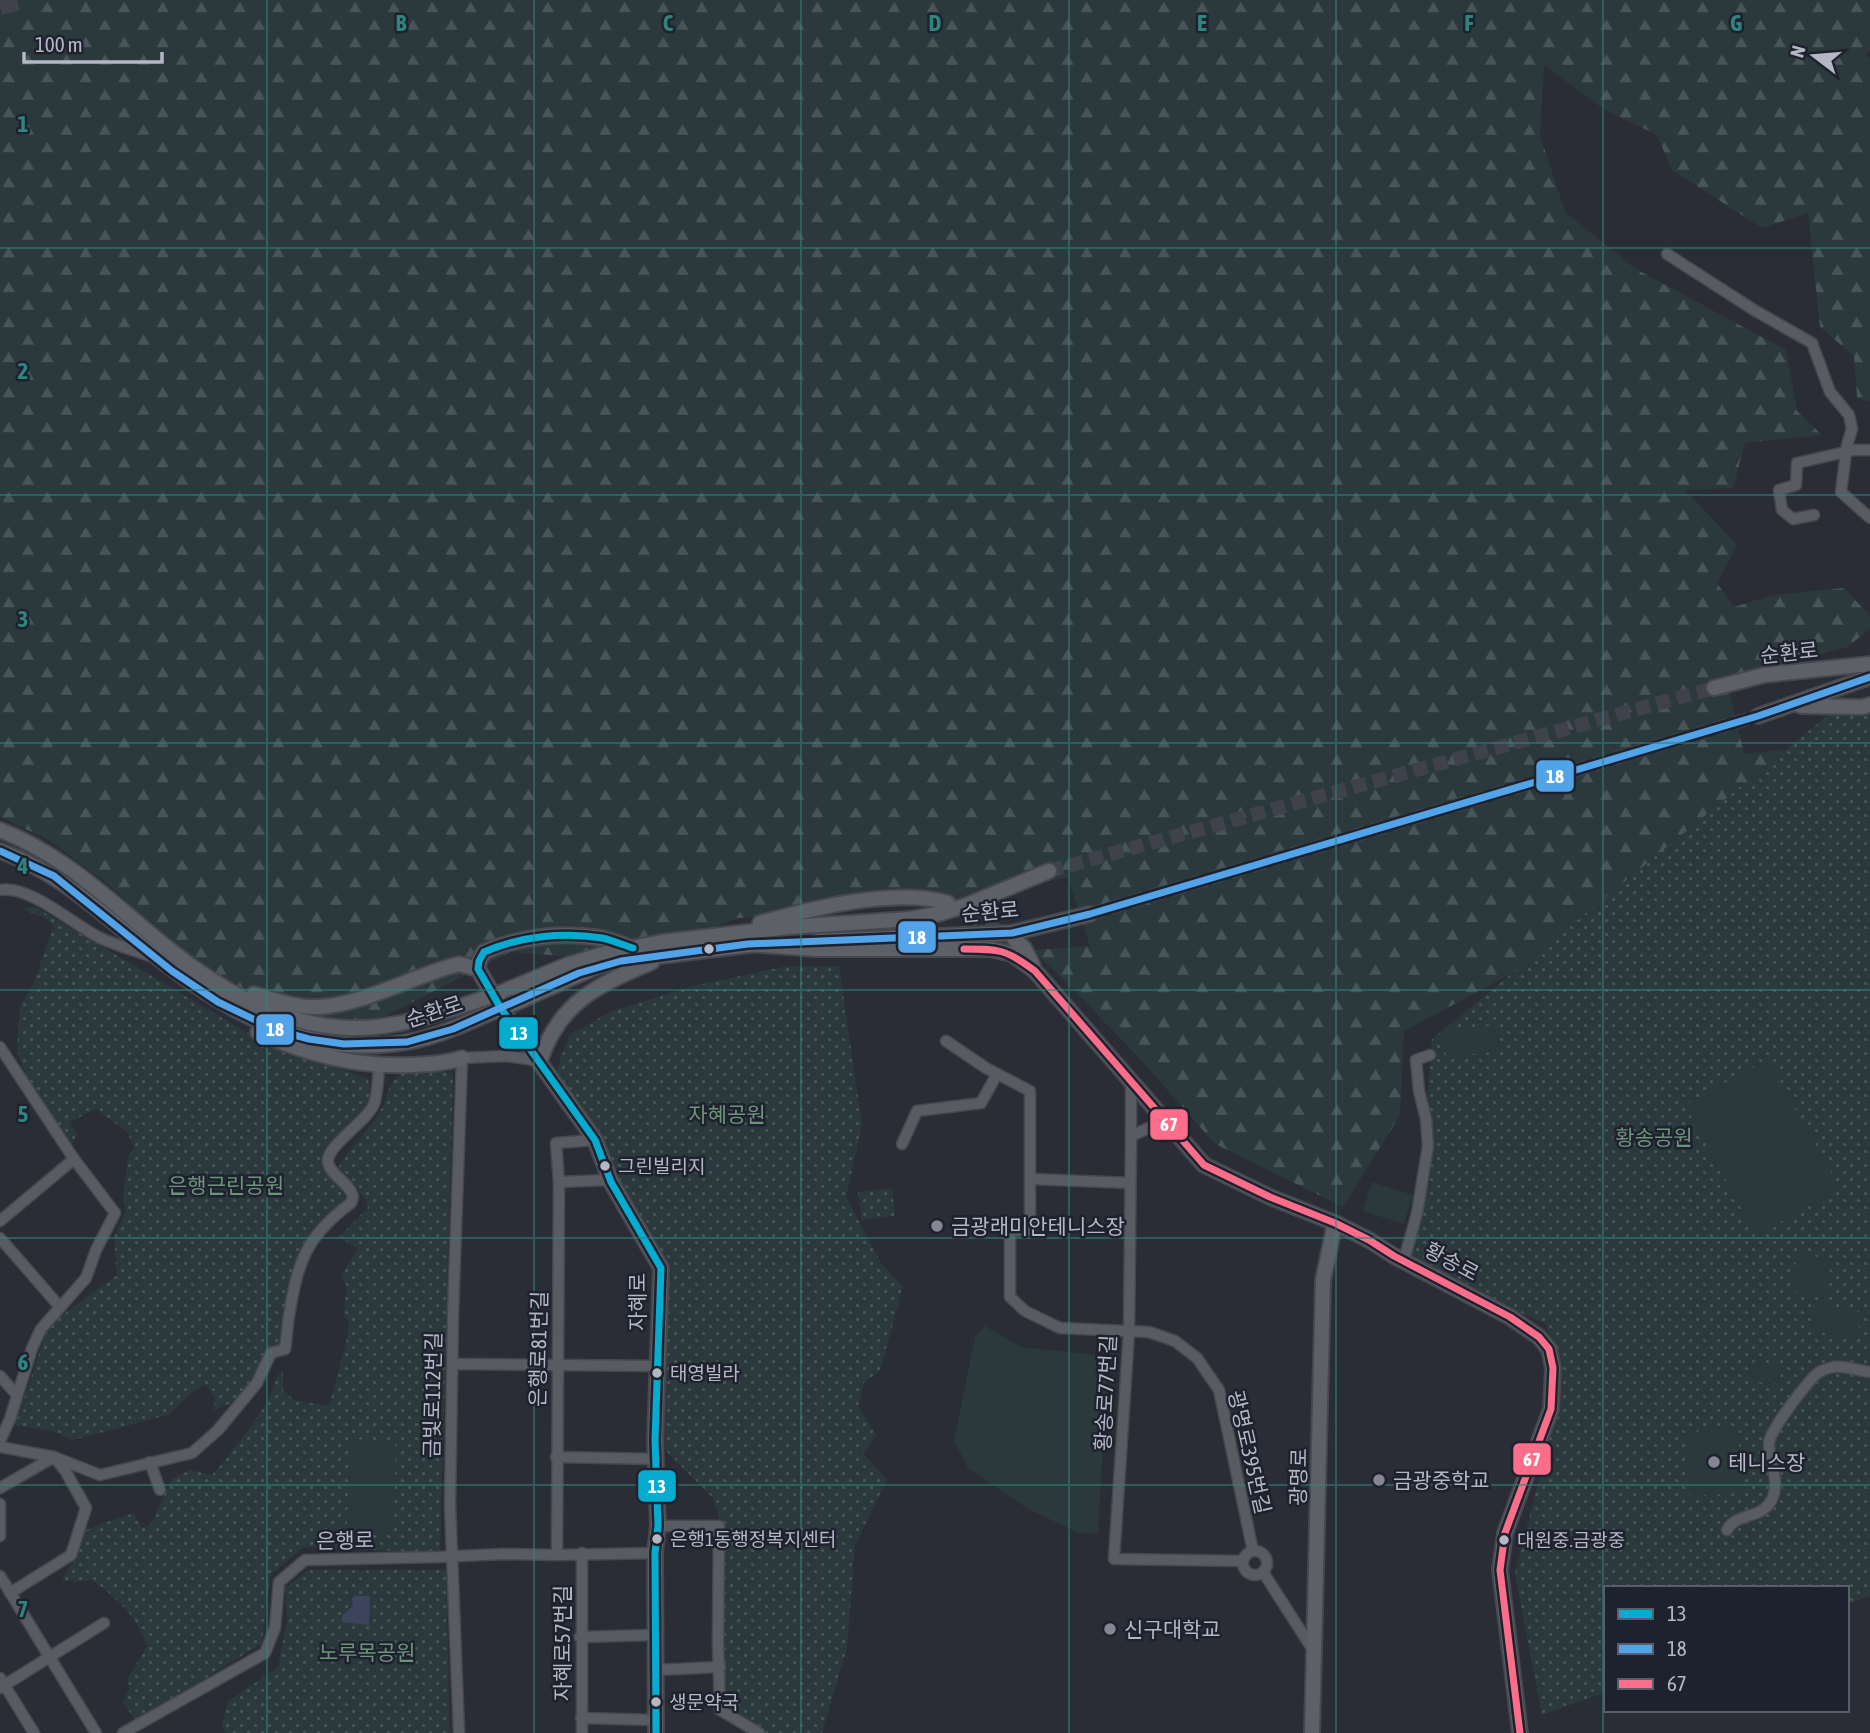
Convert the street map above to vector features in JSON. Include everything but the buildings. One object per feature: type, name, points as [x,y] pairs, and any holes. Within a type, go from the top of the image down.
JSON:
[{"type":"main road","name":"순환로","points":[[1714,688],[1757,676],[1870,664]]},
{"type":"main road","points":[[1758,716],[1870,677]]},
{"type":"main road","points":[[1790,705],[1870,705]]},
{"type":"main road","name":"순환로","points":[[0,830],[55,858],[96,886],[195,968],[254,1003],[302,1021],[330,1027],[355,1028],[387,1025],[449,1011],[567,965],[607,953],[722,934],[892,921],[938,914],[968,905],[1049,871]]},
{"type":"main road","name":"순환로","points":[[0,851],[54,876],[218,1002],[276,1030],[309,1039],[344,1044],[407,1042],[453,1029],[598,966],[621,961],[748,944],[1012,933],[1090,914]]},
{"type":"main road","points":[[722,934],[821,908],[884,899],[934,899],[948,903]]},
{"type":"main road","points":[[195,968],[254,994],[317,1007],[349,1001],[460,964],[478,969],[484,952],[530,938],[602,938],[633,948]]},
{"type":"main road","points":[[1015,940],[1024,948],[1035,971]]},
{"type":"main road","points":[[748,944],[816,949],[990,949],[1012,954],[1035,971]]},
{"type":"main road","points":[[540,1061],[551,1031],[574,1005],[618,976],[666,956]]},
{"type":"main road","name":"자혜로","points":[[478,969],[500,1007],[595,1140],[611,1182],[661,1268],[656,1459],[658,1526],[655,1553],[655,1726]]},
{"type":"main road","name":"황송로","points":[[1035,971],[1205,1166],[1269,1197],[1335,1223],[1510,1317],[1539,1337],[1549,1349],[1553,1368],[1550,1409],[1505,1533],[1500,1570],[1520,1733]]},
{"type":"main road","points":[[218,1002],[254,1030],[286,1045],[347,1062],[379,1066],[445,1064],[462,1058]]},
{"type":"main road","name":"광명로","points":[[1312,1733],[1323,1280],[1335,1223]]},
{"type":"street","points":[[1667,254],[1812,344],[1830,392],[1849,415],[1852,429],[1841,492],[1870,518]]},
{"type":"street","points":[[1814,515],[1793,519],[1782,510],[1779,490],[1796,485],[1797,463],[1847,448],[1870,450]]},
{"type":"street","points":[[0,890],[13,889],[39,900],[101,938],[158,958]]},
{"type":"street","points":[[946,1041],[997,1074],[1030,1091],[1032,1179],[1130,1183]]},
{"type":"street","points":[[0,1047],[74,1159],[115,1213],[96,1250],[86,1278],[41,1329],[0,1441]]},
{"type":"street","points":[[1404,1260],[1417,1213],[1428,1146],[1416,1060],[1430,1055]]},
{"type":"street","points":[[462,1058],[506,1056],[540,1061]]},
{"type":"street","name":"금빛로112번길","points":[[459,1733],[451,1556],[453,1364],[462,1058]]},
{"type":"street","points":[[0,1447],[54,1457],[100,1475],[192,1453],[204,1444],[257,1383],[271,1353],[285,1349],[295,1283],[308,1247],[319,1231],[351,1203],[353,1197],[350,1188],[329,1165],[328,1160],[331,1152],[360,1124],[374,1104],[379,1066]]},
{"type":"street","points":[[902,1144],[917,1111],[981,1102],[997,1074]]},
{"type":"street","name":"황송로77번길","points":[[1131,1083],[1129,1332],[1114,1559],[1243,1560]]},
{"type":"street","points":[[1131,1136],[1164,1121]]},
{"type":"street","name":"은행로81번길","points":[[557,1555],[559,1182],[556,1143],[595,1140]]},
{"type":"street","points":[[0,1221],[74,1159]]},
{"type":"street","name":"광명로395번길","points":[[1032,1179],[1030,1230],[1010,1231],[1010,1297],[1025,1311],[1060,1328],[1149,1332],[1175,1341],[1197,1358],[1219,1391],[1253,1551]]},
{"type":"street","points":[[559,1182],[611,1182]]},
{"type":"street","points":[[0,1238],[60,1307]]},
{"type":"street","points":[[453,1364],[658,1366]]},
{"type":"street","points":[[1727,1530],[1730,1524],[1738,1519],[1762,1511],[1772,1500],[1775,1487],[1769,1440],[1818,1373],[1838,1367],[1870,1373]]},
{"type":"street","points":[[0,1376],[17,1395]]},
{"type":"street","points":[[0,1488],[54,1457]]},
{"type":"street","points":[[10,1593],[71,1555],[86,1508],[66,1472],[54,1457]]},
{"type":"street","points":[[556,1457],[656,1459]]},
{"type":"street","points":[[150,1462],[160,1490]]},
{"type":"street","points":[[0,1504],[0,1536]]},
{"type":"street","points":[[658,1526],[719,1526],[720,1710],[759,1733]]},
{"type":"street","points":[[1259,1551],[1266,1556],[1267,1565],[1263,1572],[1251,1574],[1245,1569],[1243,1560],[1247,1553],[1259,1551]]},
{"type":"street","name":"은행로","points":[[123,1733],[265,1653],[275,1628],[279,1582],[305,1560],[503,1553],[655,1553]]},
{"type":"street","name":"자혜로57번길","points":[[582,1553],[582,1733]]},
{"type":"street","points":[[1263,1572],[1313,1650]]},
{"type":"street","points":[[0,1576],[96,1733]]},
{"type":"street","points":[[34,1733],[1,1684],[104,1623]]},
{"type":"street","points":[[580,1637],[655,1635]]},
{"type":"street","points":[[654,1670],[720,1667]]},
{"type":"street","name":"자혜로","points":[[581,1718],[655,1726]]},
{"type":"green space","points":[[0,0],[1870,0],[1870,50],[1865,55],[1870,59],[1870,402],[1857,398],[1854,356],[1820,327],[1808,213],[1762,228],[1672,170],[1657,135],[1605,110],[1544,65],[1540,135],[1565,212],[1634,268],[1786,350],[1797,411],[1822,435],[1745,443],[1733,488],[1685,490],[1737,545],[1717,583],[1734,607],[1773,595],[1844,588],[1870,616],[1870,629],[1847,647],[1726,679],[1744,754],[1802,747],[1647,901],[1404,1031],[1400,1115],[1343,1207],[1215,1144],[1141,1060],[1032,950],[1090,946],[1068,877],[932,904],[738,918],[627,961],[510,952],[374,1022],[318,1025],[261,1010],[143,917],[107,883],[47,839],[0,817]]},
{"type":"green space","name":"황송공원","points":[[1870,710],[1870,1596],[1849,1604],[1849,1586],[1604,1586],[1604,1693],[1542,1715],[1515,1574],[1558,1404],[1559,1361],[1546,1324],[1404,1260],[1423,1155],[1432,1039],[1828,715]]},
{"type":"green space","name":"은행근린공원","points":[[35,907],[248,1033],[368,1079],[373,1102],[327,1158],[325,1171],[336,1178],[349,1204],[324,1232],[300,1253],[294,1272],[295,1284],[283,1316],[281,1354],[271,1355],[253,1393],[213,1411],[215,1398],[206,1385],[194,1391],[168,1415],[73,1440],[52,1431],[15,1425],[49,1325],[117,1275],[114,1237],[126,1211],[123,1196],[127,1158],[134,1147],[127,1132],[96,1109],[70,1122],[77,1134],[71,1146],[30,1087],[17,1050],[20,1006],[33,985],[53,926],[44,917],[21,909]]},
{"type":"green space","name":"자혜공원","points":[[787,966],[839,966],[862,1125],[846,1197],[881,1263],[903,1287],[880,1371],[864,1382],[858,1407],[877,1436],[863,1453],[887,1480],[855,1545],[847,1648],[822,1733],[760,1733],[720,1710],[719,1516],[712,1497],[655,1440],[661,1268],[553,1080],[569,1035],[612,1011],[693,986]]},
{"type":"green space","points":[[1496,1025],[1499,1051],[1446,1057],[1443,1031]]},
{"type":"green space","points":[[1768,1059],[1840,1189],[1756,1236],[1685,1105]]},
{"type":"green space","name":"은행근린공원","points":[[410,1069],[453,1073],[440,1553],[304,1547],[270,1575],[262,1643],[136,1722],[123,1702],[129,1689],[128,1678],[147,1646],[132,1617],[118,1601],[92,1580],[62,1580],[80,1549],[73,1536],[134,1513],[142,1528],[151,1524],[172,1479],[190,1470],[212,1475],[260,1413],[283,1370],[283,1390],[294,1400],[329,1406],[349,1322],[343,1314],[347,1287],[341,1275],[358,1249],[339,1237],[368,1208],[366,1200],[338,1168],[375,1120],[395,1079]]},
{"type":"green space","points":[[1372,1182],[1413,1195],[1404,1224],[1363,1211]]},
{"type":"green space","points":[[892,1188],[895,1216],[862,1220],[858,1192]]},
{"type":"green space","points":[[1798,1253],[1832,1260],[1824,1298],[1790,1291]]},
{"type":"green space","points":[[1817,1303],[1862,1313],[1856,1340],[1811,1330]]},
{"type":"green space","points":[[985,1326],[1021,1347],[1108,1356],[1098,1534],[1079,1533],[1028,1509],[968,1468],[954,1441],[975,1337]]},
{"type":"green space","points":[[1750,1362],[1782,1365],[1779,1384],[1748,1381]]},
{"type":"green space","name":"테니스장","points":[[1738,1429],[1742,1493],[1690,1496],[1687,1432]]},
{"type":"green space","points":[[354,1439],[391,1442],[396,1446],[394,1526],[391,1532],[347,1529],[349,1444]]},
{"type":"green space","name":"노루목공원","points":[[308,1570],[446,1570],[450,1733],[226,1733],[222,1727],[227,1702],[278,1667],[287,1619],[285,1588]]},
{"type":"water","points":[[354,1596],[370,1596],[369,1625],[342,1622],[342,1616],[352,1607]]},
{"type":"tunnel","points":[[0,6],[25,0]]},
{"type":"tunnel","points":[[1049,871],[1714,688]]},
{"type":"tunnel","points":[[1090,914],[1758,716]]},
{"type":"tunnel","points":[[949,903],[1008,936]]},
{"type":"transit line","name":"18","points":[[0,851],[54,876],[172,971],[218,1002],[276,1030],[309,1039],[344,1044],[407,1042],[453,1029],[579,973],[621,961],[748,944],[1012,933],[1090,914],[1758,716],[1870,677]]},
{"type":"transit line","name":"13","points":[[633,948],[602,938],[572,935],[527,939],[484,952],[478,969],[500,1007],[595,1140],[611,1182],[661,1268],[655,1440],[658,1526],[655,1553],[656,1733]]},
{"type":"transit line","name":"67","points":[[964,949],[986,949],[1009,954],[1035,971],[1204,1165],[1369,1240],[1510,1317],[1539,1337],[1549,1349],[1553,1368],[1551,1409],[1505,1533],[1500,1570],[1520,1733]]},
{"type":"place","name":"그린빌리지","points":[[605,1166]]},
{"type":"place","name":"금광래미안테니스장","points":[[937,1226]]},
{"type":"place","name":"태영빌라","points":[[657,1373]]},
{"type":"place","name":"테니스장","points":[[1714,1462]]},
{"type":"place","name":"금광중학교","points":[[1379,1480]]},
{"type":"place","name":"은행1동행정복지센터","points":[[657,1539]]},
{"type":"place","name":"대원중.금광중","points":[[1504,1540]]},
{"type":"place","name":"신구대학교","points":[[1110,1629]]},
{"type":"place","name":"생문약국","points":[[656,1702]]}]
